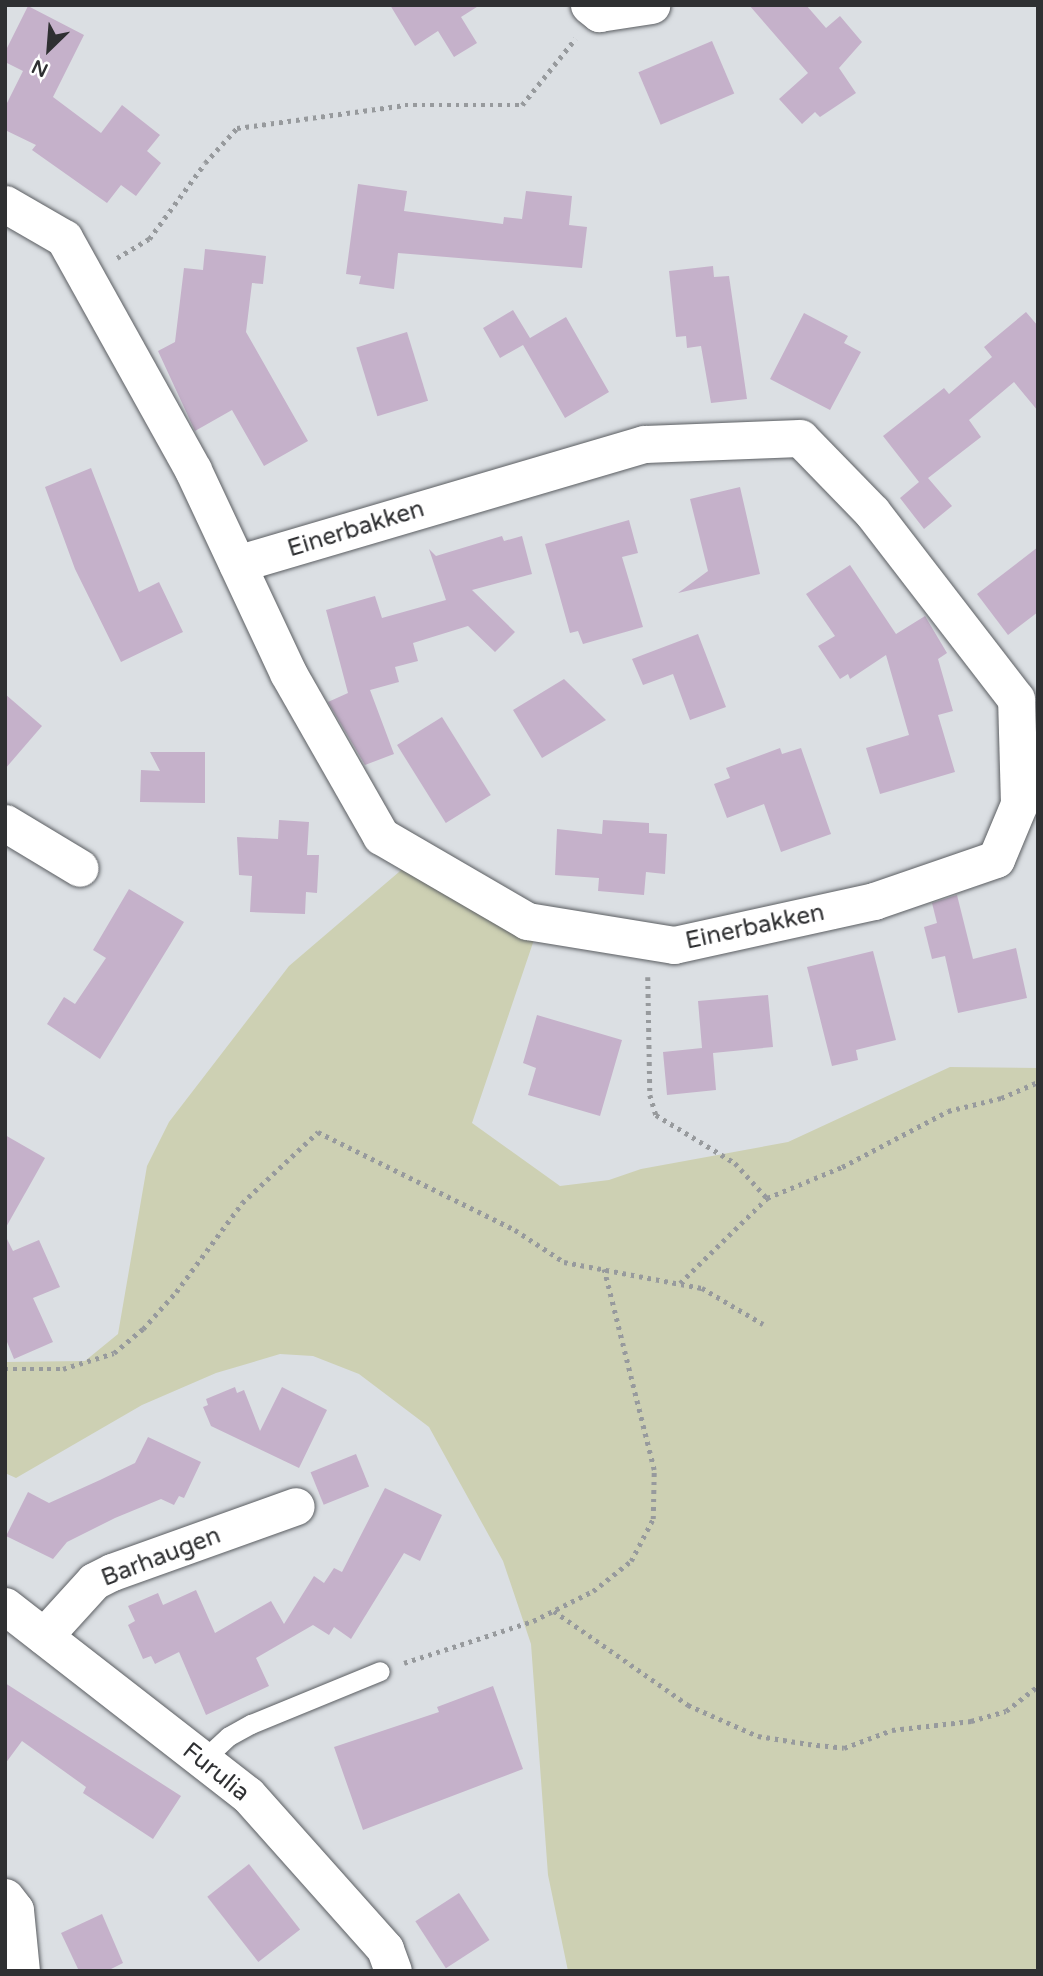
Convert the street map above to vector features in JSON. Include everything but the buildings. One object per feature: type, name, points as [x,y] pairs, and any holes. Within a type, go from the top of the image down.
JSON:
[{"type":"street","points":[[594,9],[651,5]]},
{"type":"street","name":"Einerbakken","points":[[5,204],[64,238],[193,470],[288,673],[380,836],[527,921],[674,945],[874,901],[996,859],[1019,804],[1027,698],[872,512],[800,438],[644,444],[237,564]]},
{"type":"street","points":[[5,823],[80,868]]},
{"type":"street","name":"Barhaugen","points":[[44,1636],[94,1581],[112,1572],[296,1506]]},
{"type":"street","name":"Furulia","points":[[5,1606],[248,1795],[385,1949],[393,1971]]},
{"type":"street","points":[[5,1897],[15,1910],[21,1971]]},
{"type":"lane","points":[[204,1760],[229,1736],[251,1724],[380,1671]]},
{"type":"path","points":[[79,265],[120,257],[149,239],[205,163],[237,128],[405,104],[522,105],[594,9]]},
{"type":"path","points":[[650,941],[650,1095],[656,1115],[735,1163],[767,1198]]},
{"type":"path","points":[[680,1284],[767,1198],[842,1167],[948,1111],[1001,1098],[1038,1082]]},
{"type":"path","points":[[5,1370],[63,1369],[114,1353],[143,1329],[176,1292],[242,1203],[318,1132],[515,1230],[564,1262],[702,1288],[763,1324]]},
{"type":"path","points":[[380,1671],[554,1611],[593,1591],[631,1561],[653,1519],[654,1470],[604,1269]]},
{"type":"path","points":[[554,1611],[688,1705],[758,1736],[808,1744],[844,1748],[892,1730],[971,1721],[1006,1712],[1038,1686]]},
{"type":"green space","points":[[420,854],[540,922],[472,1123],[560,1186],[609,1180],[641,1169],[788,1142],[950,1067],[1038,1068],[1038,1971],[568,1971],[548,1875],[531,1644],[503,1561],[429,1427],[359,1374],[313,1356],[280,1354],[216,1373],[142,1405],[16,1478],[5,1473],[5,1362],[85,1361],[118,1334],[147,1166],[169,1122],[289,966]]}]
